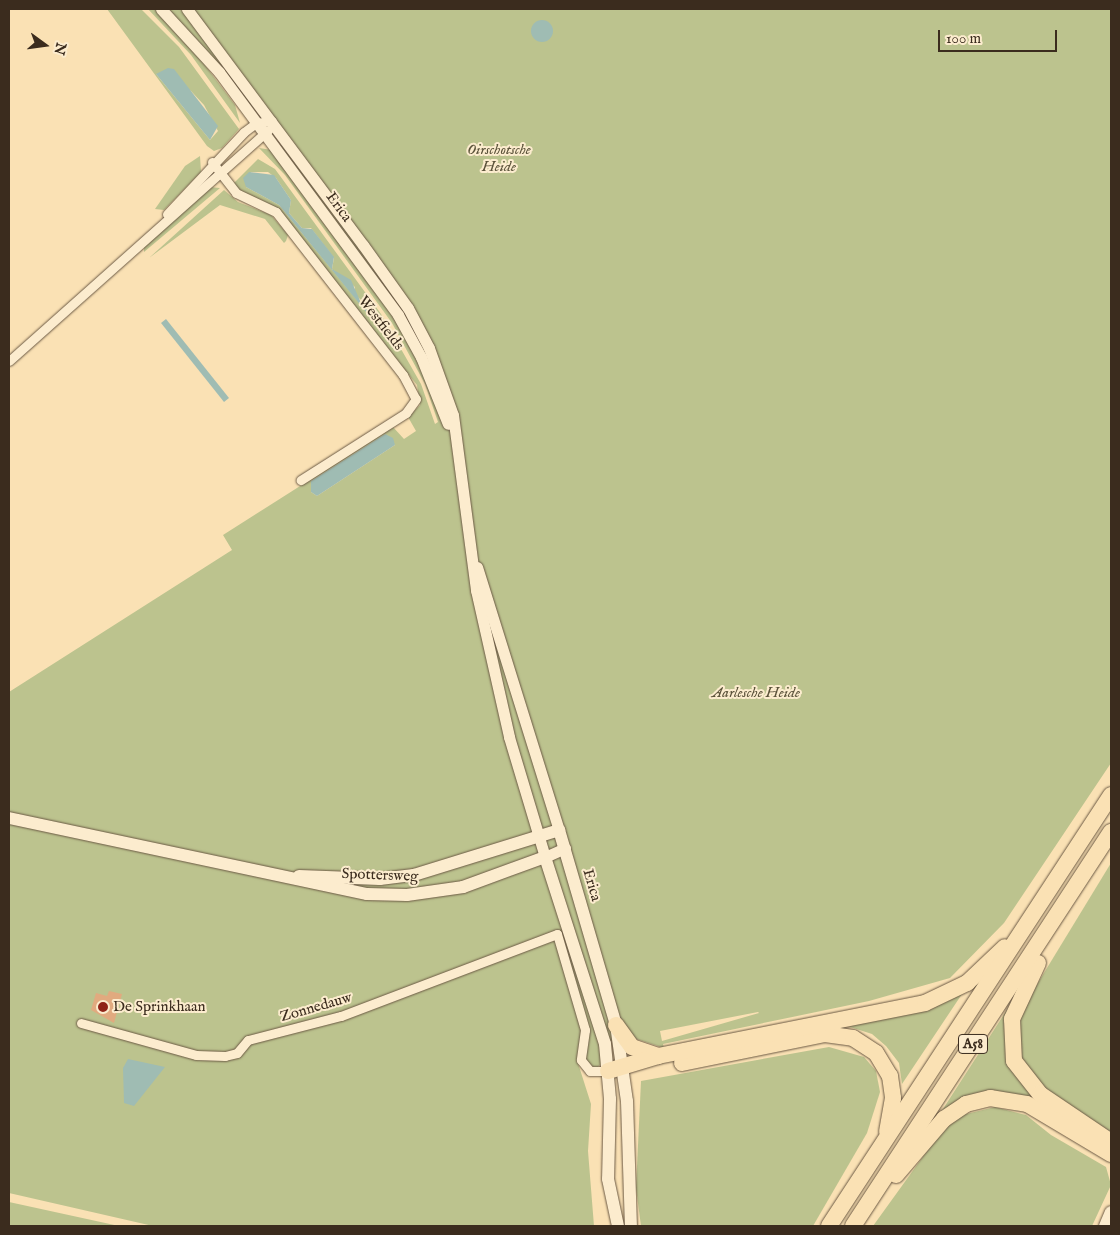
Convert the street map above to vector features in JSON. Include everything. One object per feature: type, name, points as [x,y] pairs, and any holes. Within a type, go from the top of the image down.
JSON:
[{"type":"highway","name":"A58","points":[[829,1226],[1111,795]]},
{"type":"highway","name":"A58","points":[[853,1226],[1111,832]]},
{"type":"highway","name":"A58","points":[[1082,878],[1020,993],[1012,1019],[1011,1046],[1020,1072],[1040,1094],[1111,1152]]},
{"type":"highway","name":"A58","points":[[618,1069],[658,1056],[925,1003],[966,982],[1023,930]]},
{"type":"highway","points":[[616,1025],[632,1047],[658,1056]]},
{"type":"highway","name":"A58","points":[[618,1069],[825,1034],[844,1036],[870,1048],[890,1076],[893,1098],[885,1140]]},
{"type":"highway","name":"A58","points":[[864,1210],[944,1120],[983,1099],[1021,1101],[1111,1152]]},
{"type":"main road","name":"Spottersweg","points":[[9,818],[278,875],[342,892],[407,895],[463,887],[545,857]]},
{"type":"main road","name":"Spottersweg","points":[[278,875],[338,879],[414,875],[540,838],[559,830]]},
{"type":"main road","name":"Erica","points":[[559,830],[616,1025],[631,1226]]},
{"type":"main road","name":"Erica","points":[[545,857],[618,1069],[608,1179],[618,1226]]},
{"type":"main road","points":[[1105,1226],[1111,1212]]},
{"type":"street","name":"Erica","points":[[161,9],[194,41],[266,134],[413,339],[455,447]]},
{"type":"street","name":"Erica","points":[[187,9],[272,121],[413,316],[446,391],[489,662],[545,857]]},
{"type":"street","points":[[164,218],[212,162],[256,123],[272,121]]},
{"type":"street","points":[[9,361],[164,218],[266,134],[272,121]]},
{"type":"street","name":"Westfields","points":[[212,162],[218,174],[236,193],[276,212],[403,375],[416,399],[406,413],[301,480]]},
{"type":"street","name":"Erica","points":[[474,562],[559,830]]},
{"type":"street","name":"Spottersweg","points":[[545,857],[565,848]]},
{"type":"street","name":"Zonnedauw","points":[[81,1023],[196,1055],[225,1056],[237,1054],[248,1040],[341,1016],[556,934],[585,1030],[581,1060],[590,1071],[618,1069]]},
{"type":"green space","points":[[107,9],[141,9],[179,47],[239,129],[222,148],[214,151],[207,146]],"holes":[[[156,74],[191,91],[204,105],[218,131],[210,140]]]},
{"type":"green space","points":[[148,9],[157,9],[189,44],[235,105],[240,123],[191,55]]},
{"type":"green space","points":[[169,9],[180,9],[202,28],[255,104],[249,108]]},
{"type":"green space","name":"Aarlesche Heide","points":[[191,9],[1111,9],[1111,763],[1004,923],[950,978],[869,1001],[663,1044],[664,1048],[630,1037],[599,1044],[601,1064],[597,1068],[577,1060],[591,1104],[588,1151],[594,1226],[153,1226],[9,1193],[9,692],[232,550],[223,535],[393,427],[404,439],[416,431],[408,417],[420,405],[417,385],[278,209],[239,191],[233,184],[258,159],[275,169],[381,314],[421,384],[435,424],[438,422],[425,384],[392,323],[285,175],[259,148],[272,150],[387,304],[422,363],[435,354],[275,120]],"holes":[[[251,172],[268,172],[276,178],[291,200],[289,213],[302,228],[311,228],[334,258],[332,269],[355,287],[355,295],[370,307],[384,333],[279,205],[246,187]],[[385,434],[395,445],[317,496],[311,492],[311,481]],[[758,1012],[759,1013],[662,1041],[660,1031]]]},
{"type":"green space","points":[[281,145],[398,298],[429,353],[426,360],[278,148]]},
{"type":"green space","points":[[200,156],[201,172],[164,210],[155,209],[185,166]]},
{"type":"green space","points":[[209,187],[220,188],[144,252],[144,245]]},
{"type":"green space","points":[[224,190],[238,202],[271,215],[288,235],[286,241],[284,243],[265,219],[220,205],[149,258]]},
{"type":"green space","points":[[1111,863],[1111,1135],[1043,1089],[1023,1063],[1018,1038],[1022,1009]]},
{"type":"green space","points":[[964,991],[902,1084],[899,1063],[886,1046],[872,1034],[844,1025],[931,1009]]},
{"type":"green space","points":[[1012,1002],[1007,1034],[1048,1104],[1009,1094],[932,1126]]},
{"type":"green space","points":[[829,1047],[864,1057],[876,1071],[880,1092],[867,1133],[813,1226],[641,1226],[636,1188],[641,1081]]},
{"type":"green space","points":[[995,1107],[1026,1115],[1051,1135],[1106,1167],[1111,1185],[1092,1226],[873,1226],[935,1140],[958,1116]]},
{"type":"green space","points":[[9,1202],[119,1226],[9,1226]]},
{"type":"water","points":[[542,20],[552,27],[553,31],[546,41],[542,42],[532,35],[531,31],[538,21]]},
{"type":"water","points":[[168,68],[174,69],[218,126],[210,140],[156,74]]},
{"type":"water","points":[[249,172],[274,175],[291,200],[289,213],[302,228],[312,229],[334,257],[332,269],[351,280],[361,303],[371,308],[383,325],[384,334],[279,205],[246,187],[243,178]]},
{"type":"water","points":[[166,319],[229,398],[224,402],[161,323]]},
{"type":"water","points":[[385,434],[393,438],[395,445],[317,496],[311,492],[311,481]]},
{"type":"water","points":[[128,1059],[165,1067],[134,1106],[124,1103],[123,1068]]},
{"type":"building","name":"De Sprinkhaan","points":[[109,991],[122,994],[114,1023],[91,1010],[96,993],[107,996]]},
{"type":"place","name":"De Sprinkhaan","points":[[103,1007]]},
{"type":"park label","name":"Oirschotsche Heide","points":[[499,158]]}]
